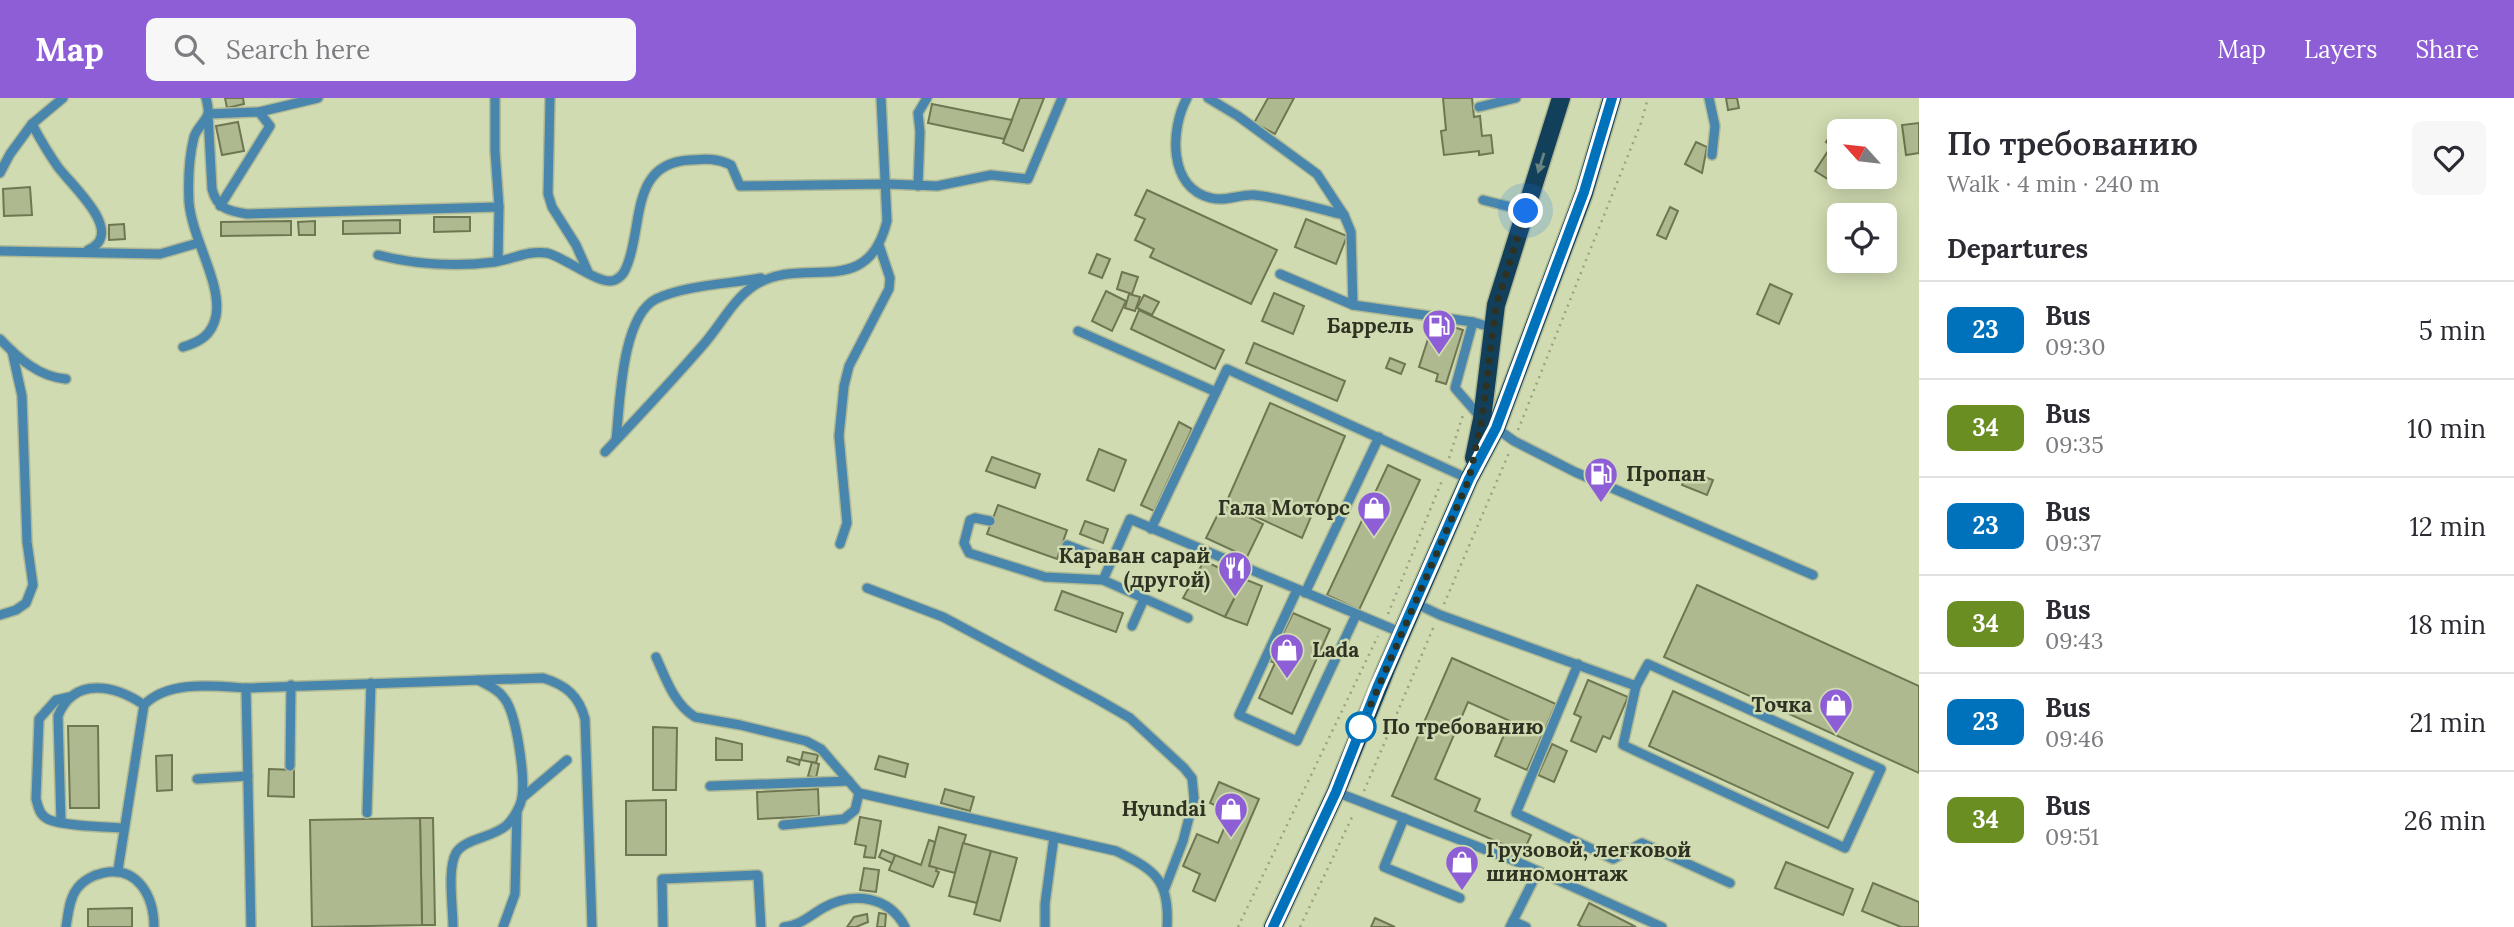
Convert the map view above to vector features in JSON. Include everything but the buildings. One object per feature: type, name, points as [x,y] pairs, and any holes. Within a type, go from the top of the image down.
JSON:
[{"type":"main road","points":[[1489,424],[1496,305],[1561,98]]},
{"type":"main road","points":[[1273,927],[1336,792],[1469,479],[1584,192],[1612,98]]},
{"type":"lane","points":[[43,114],[48,98]]},
{"type":"lane","points":[[0,173],[9,154],[32,124],[63,98]]},
{"type":"lane","points":[[206,98],[212,189],[220,206],[230,211],[247,214],[499,207]]},
{"type":"lane","points":[[208,114],[259,112],[318,98]]},
{"type":"lane","points":[[495,98],[498,261]]},
{"type":"lane","points":[[550,98],[548,194],[552,207],[576,244],[588,272]]},
{"type":"lane","points":[[615,441],[626,354],[632,330],[653,300],[684,290],[773,276],[842,271],[874,254],[887,221],[881,98]]},
{"type":"lane","points":[[918,186],[918,113],[927,98]]},
{"type":"lane","points":[[378,255],[427,265],[498,261],[539,252],[551,254],[601,281],[613,281],[624,274],[634,247],[643,192],[650,179],[673,161],[718,159],[732,165],[740,187],[887,184],[937,187],[991,175],[1028,179],[1062,98]]},
{"type":"lane","points":[[1187,98],[1178,124],[1177,161],[1185,183],[1196,192],[1212,199],[1252,195],[1344,215]]},
{"type":"lane","points":[[1208,98],[1238,116],[1317,174],[1344,215],[1351,232],[1353,305]]},
{"type":"lane","points":[[1479,107],[1516,98]]},
{"type":"lane","points":[[1709,98],[1715,126],[1712,155]]},
{"type":"lane","points":[[220,206],[270,126],[259,112]]},
{"type":"lane","points":[[183,347],[203,339],[210,332],[215,320],[216,295],[198,243],[189,202],[191,158],[196,132],[208,114]]},
{"type":"lane","points":[[32,124],[58,166],[93,209],[99,221],[102,229],[99,243],[86,251]]},
{"type":"lane","points":[[1483,200],[1526,211]]},
{"type":"lane","points":[[0,251],[160,254],[198,243]]},
{"type":"lane","points":[[840,544],[847,523],[839,436],[844,386],[849,366],[889,289],[890,278],[879,245]]},
{"type":"lane","points":[[1280,274],[1353,305],[1473,322],[1494,328]]},
{"type":"lane","points":[[605,452],[705,343],[735,301],[755,285],[773,276]]},
{"type":"lane","points":[[1473,322],[1455,388],[1489,424],[1514,441],[1575,472],[1813,575]]},
{"type":"lane","points":[[1078,331],[1216,393]]},
{"type":"lane","points":[[0,339],[36,371],[55,379],[66,379]]},
{"type":"lane","points":[[0,615],[16,610],[26,603],[33,586],[27,542],[22,396],[12,351]]},
{"type":"lane","points":[[1151,529],[1227,369],[1469,479]]},
{"type":"lane","points":[[1356,615],[1297,741],[1239,715],[1379,437]]},
{"type":"lane","points":[[990,521],[975,518],[970,520],[964,543],[969,553],[1045,577],[1103,580],[1188,618]]},
{"type":"lane","points":[[1103,580],[1130,519],[1402,633]]},
{"type":"lane","points":[[1067,545],[1111,562]]},
{"type":"lane","points":[[867,588],[943,617],[1130,718],[1162,746],[1192,778],[1194,798],[1185,842],[1164,888]]},
{"type":"lane","points":[[1132,626],[1144,599]]},
{"type":"lane","points":[[1415,603],[1440,615],[1636,686]]},
{"type":"lane","points":[[656,657],[678,702],[695,718],[806,740],[821,749],[859,793],[1116,850],[1152,871],[1164,888],[1168,909],[1167,927]]},
{"type":"lane","points":[[1578,664],[1516,813],[1613,859],[1642,843],[1730,883]]},
{"type":"lane","points":[[1648,664],[1881,769],[1845,848],[1623,745],[1636,686],[1648,664]]},
{"type":"lane","points":[[118,870],[144,705],[151,698],[168,691],[210,686],[246,688],[544,678],[567,688],[582,708],[585,719],[592,927]]},
{"type":"lane","points":[[453,927],[452,864],[457,852],[463,845],[494,834],[507,824],[522,798],[517,732],[513,716],[505,699],[477,679]]},
{"type":"lane","points":[[367,813],[371,683]]},
{"type":"lane","points":[[290,766],[291,685]]},
{"type":"lane","points":[[124,828],[61,822],[46,819],[39,812],[36,799],[39,719],[56,700],[82,690],[107,688],[130,695],[144,705]]},
{"type":"lane","points":[[246,688],[251,927]]},
{"type":"lane","points":[[61,822],[58,716],[69,696]]},
{"type":"lane","points":[[522,798],[567,760]]},
{"type":"lane","points":[[197,779],[248,776]]},
{"type":"lane","points":[[710,786],[849,781]]},
{"type":"lane","points":[[1336,792],[1538,871],[1662,927]]},
{"type":"lane","points":[[783,825],[844,819],[855,810],[859,793]]},
{"type":"lane","points":[[503,927],[515,894],[517,810]]},
{"type":"lane","points":[[1404,818],[1384,867],[1460,898]]},
{"type":"lane","points":[[1045,927],[1044,912],[1054,837]]},
{"type":"lane","points":[[66,927],[76,891],[87,880],[100,873],[118,870],[130,876],[150,898],[154,910],[154,927]]},
{"type":"lane","points":[[1526,927],[1512,924],[1538,871]]},
{"type":"lane","points":[[663,927],[662,879],[758,874],[761,927]]},
{"type":"lane","points":[[784,927],[798,925],[824,907],[849,898],[883,903],[898,914],[905,927]]},
{"type":"path","points":[[1410,679],[1514,441],[1641,123],[1648,98]]},
{"type":"path","points":[[1238,927],[1366,659]]},
{"type":"bus line","name":"23","points":[[1273,927],[1336,792],[1377,688],[1469,479],[1496,428],[1584,192],[1612,98]]},
{"type":"place","name":"Баррель","points":[[1439,356]]},
{"type":"place","name":"Пропан","points":[[1601,504]]},
{"type":"place","name":"Гала Моторс","points":[[1374,538]]},
{"type":"place","name":"Караван сарай (другой)","points":[[1235,598]]},
{"type":"place","name":"Lada","points":[[1287,680]]},
{"type":"place","name":"По требованию","points":[[1361,727]]},
{"type":"place","name":"Точка","points":[[1836,735]]},
{"type":"place","name":"Hyundai","points":[[1231,839]]},
{"type":"place","name":"Грузовой, легковой шиномонтаж","points":[[1462,892]]},
{"type":"route","points":[[1361,727],[1469,479],[1482,419],[1496,305],[1526,211]]}]
